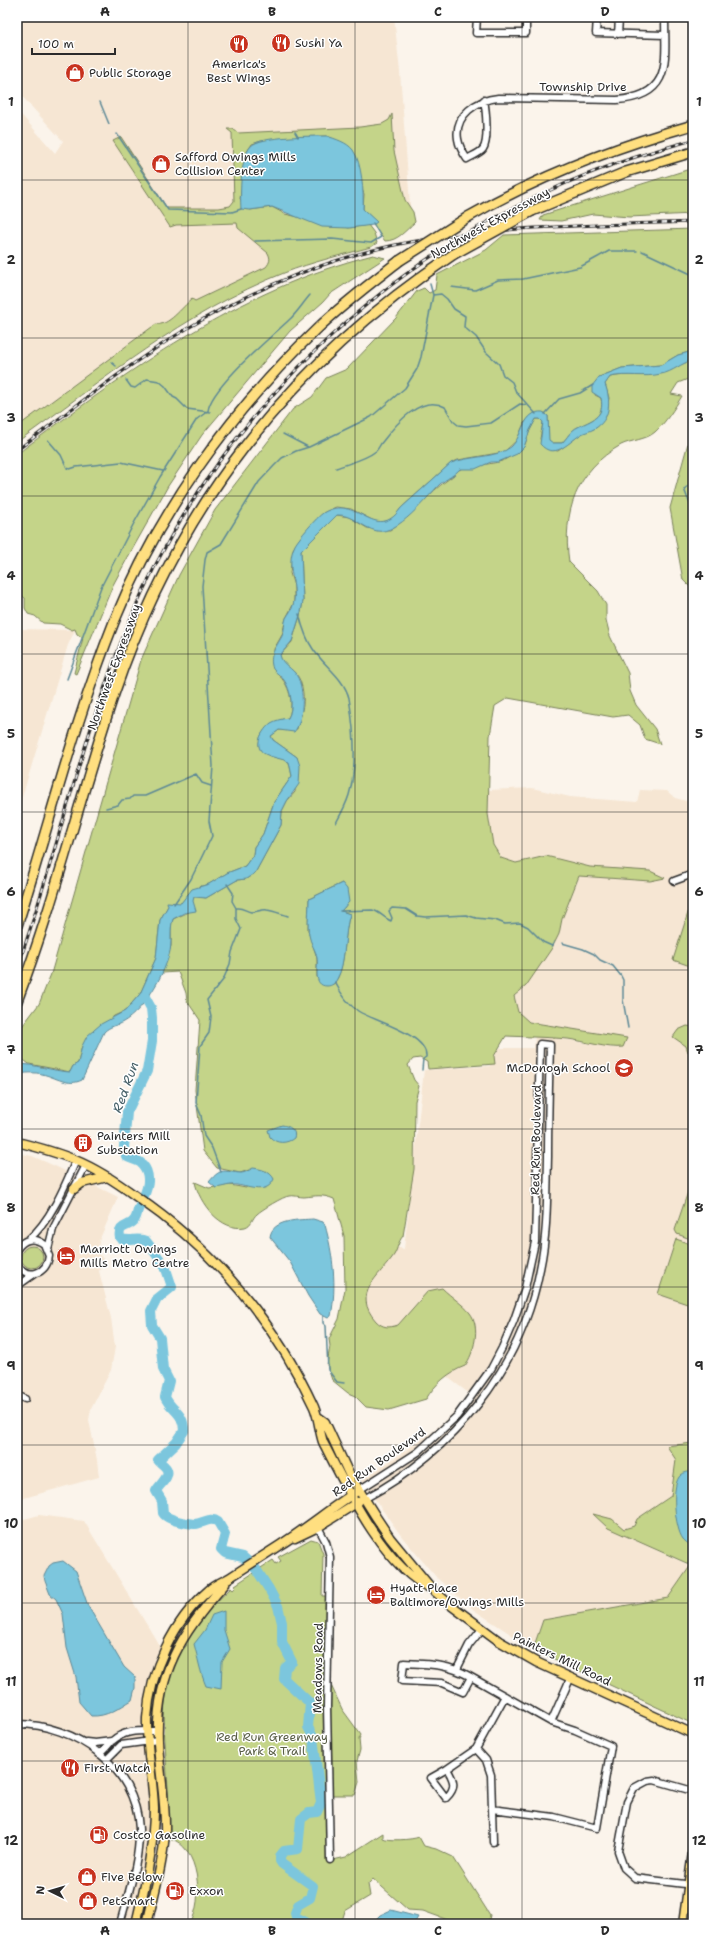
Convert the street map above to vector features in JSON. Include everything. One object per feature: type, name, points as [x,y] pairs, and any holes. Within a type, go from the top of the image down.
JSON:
[{"type":"highway","name":"Northwest Expressway","points":[[17,926],[93,679],[124,598],[156,536],[209,452],[273,374],[340,308],[399,261],[468,217],[528,185],[581,162],[618,148],[693,126]]},
{"type":"highway","name":"Northwest Expressway","points":[[17,1001],[57,881],[114,694],[147,610],[182,541],[233,462],[269,416],[317,364],[369,317],[413,282],[454,254],[532,211],[626,172],[693,152]]},
{"type":"main road","name":"Painters Mill Road","points":[[17,1142],[76,1160],[108,1177],[152,1207],[199,1246],[245,1294],[285,1352],[318,1417],[319,1431],[323,1442],[355,1504],[398,1563],[419,1583],[432,1588]]},
{"type":"main road","points":[[74,1189],[85,1182],[108,1177]]},
{"type":"main road","name":"Painters Mill Road","points":[[318,1417],[325,1422],[340,1455],[364,1499],[390,1538],[432,1588],[482,1629],[536,1662],[570,1679],[693,1734]]},
{"type":"main road","name":"Red Run Boulevard","points":[[136,1924],[148,1872],[153,1835],[154,1807],[147,1741],[147,1717],[153,1682],[164,1652],[197,1602],[209,1590],[282,1544],[359,1490]]},
{"type":"main road","name":"Red Run Boulevard","points":[[282,1544],[318,1527],[364,1499]]},
{"type":"main road","name":"Red Run Boulevard","points":[[147,1924],[161,1863],[164,1833],[164,1799],[158,1740],[162,1693],[173,1656],[195,1618],[230,1577]]},
{"type":"main road","points":[[683,1924],[690,1884],[693,1852]]},
{"type":"street","points":[[477,17],[476,33],[526,33],[526,17]]},
{"type":"street","name":"Township Drive","points":[[484,100],[486,109],[485,144],[481,151],[467,159],[458,140],[459,127],[466,113],[484,100],[498,98],[618,100],[641,96],[654,88],[661,78],[664,66],[665,17]]},
{"type":"street","points":[[618,34],[665,35]]},
{"type":"street","points":[[674,881],[693,874]]},
{"type":"street","name":"Red Run Boulevard","points":[[359,1490],[400,1465],[446,1429],[472,1398],[502,1348],[526,1288],[534,1248],[536,1230],[540,1044],[550,1045],[544,1241],[537,1284],[524,1323],[512,1352],[498,1377],[464,1423],[424,1460],[364,1499]]},
{"type":"street","points":[[17,1249],[43,1224],[66,1183],[76,1160]]},
{"type":"street","points":[[17,1286],[46,1267],[49,1256],[48,1249],[53,1229],[86,1165]]},
{"type":"street","points":[[28,1240],[40,1241],[48,1249]]},
{"type":"street","points":[[17,1265],[25,1273],[34,1274]]},
{"type":"street","points":[[17,1270],[17,1281]]},
{"type":"street","points":[[17,1395],[25,1400]]},
{"type":"street","name":"Meadows Road","points":[[318,1527],[326,1542],[330,1557],[327,1706],[330,1860]]},
{"type":"street","points":[[457,1669],[469,1645],[482,1629]]},
{"type":"street","points":[[471,1677],[463,1692],[442,1683],[402,1681],[404,1663],[444,1665],[457,1669],[551,1722],[575,1730],[611,1746],[597,1828],[554,1817],[492,1809]]},
{"type":"street","points":[[551,1722],[570,1679]]},
{"type":"street","points":[[447,1769],[454,1780],[454,1784],[453,1790],[446,1798],[431,1778],[476,1749],[505,1696]]},
{"type":"street","points":[[17,1724],[31,1725],[62,1732],[84,1742],[107,1759],[118,1771]]},
{"type":"street","points":[[99,1754],[112,1741],[128,1733],[158,1731]]},
{"type":"street","points":[[107,1759],[121,1745],[158,1740]]},
{"type":"street","points":[[84,1742],[95,1743],[112,1741]]},
{"type":"street","points":[[120,1924],[134,1868],[139,1828],[132,1799],[118,1771],[115,1756],[121,1745]]},
{"type":"street","points":[[476,1749],[486,1760],[489,1766],[493,1842]]},
{"type":"street","points":[[690,1884],[635,1878],[624,1868],[618,1851],[627,1802],[634,1788],[640,1783],[654,1780],[693,1791]]},
{"type":"shaded area","points":[[17,17],[394,17],[400,72],[411,217],[248,227],[295,265],[209,303],[17,435],[17,110],[55,153],[63,141],[17,91]]},
{"type":"shaded area","points":[[17,629],[75,630],[68,645],[17,814]]},
{"type":"shaded area","points":[[532,788],[570,797],[637,802],[640,790],[667,791],[675,798],[686,801],[693,799],[693,1443],[667,1446],[676,1459],[671,1496],[637,1519],[634,1526],[624,1529],[612,1519],[594,1515],[608,1528],[691,1566],[668,1598],[543,1620],[533,1649],[474,1610],[437,1578],[402,1537],[356,1473],[368,1476],[430,1434],[451,1415],[470,1394],[427,1362],[353,1329],[369,1241],[404,1249],[424,1070],[490,1066],[490,1048],[534,1048],[535,1035],[593,1043],[615,1048],[627,1039],[529,1022],[518,1012],[514,996],[526,986],[552,948],[559,934],[562,919],[579,876],[650,881],[664,877],[575,865],[546,856],[516,863],[501,858],[493,845],[488,814],[489,790]]},
{"type":"shaded area","points":[[17,1153],[32,1156],[118,1197],[99,1241],[98,1253],[104,1260],[99,1271],[111,1318],[115,1347],[111,1370],[91,1409],[89,1420],[99,1477],[17,1500]]},
{"type":"shaded area","points":[[39,1515],[84,1521],[162,1650],[148,1699],[151,1800],[150,1843],[133,1924],[17,1924],[17,1521]]},
{"type":"green space","points":[[392,114],[394,151],[405,200],[413,212],[415,222],[405,232],[390,241],[385,241],[373,225],[376,222],[363,209],[364,194],[343,143],[327,136],[261,141],[252,144],[246,153],[240,199],[250,210],[272,207],[285,214],[349,228],[368,225],[374,233],[377,243],[371,247],[316,262],[284,273],[212,307],[145,349],[17,442],[17,427],[156,324],[161,324],[170,320],[192,299],[195,301],[266,267],[270,259],[268,253],[238,228],[237,223],[176,225],[170,227],[113,141],[121,137],[167,208],[219,208],[230,206],[234,201],[232,133],[227,129],[233,129],[238,133],[360,127],[382,124],[389,120]]},
{"type":"green space","points":[[693,168],[693,214],[629,217],[593,214],[561,221],[540,220],[543,215]]},
{"type":"green space","points":[[693,229],[693,351],[678,355],[661,365],[622,368],[599,377],[595,395],[601,398],[602,405],[599,414],[592,420],[573,430],[562,443],[552,443],[548,440],[548,416],[545,413],[533,414],[524,423],[517,440],[504,452],[458,460],[451,463],[401,508],[395,516],[387,521],[374,521],[351,509],[336,507],[323,513],[300,538],[293,549],[290,573],[294,586],[294,603],[286,618],[282,635],[274,649],[278,675],[285,683],[290,695],[290,713],[288,718],[277,721],[266,728],[260,738],[259,743],[260,749],[289,762],[292,776],[274,802],[263,834],[254,847],[253,855],[245,866],[227,873],[209,884],[198,887],[181,903],[168,906],[160,920],[156,958],[140,994],[125,1011],[114,1016],[82,1046],[78,1063],[73,1066],[70,1072],[29,1064],[17,1055],[17,1033],[39,1004],[51,974],[141,660],[179,575],[215,510],[293,409],[312,397],[326,378],[347,369],[396,318],[417,291],[424,288],[429,293],[435,290],[437,275],[486,250],[504,235]]},
{"type":"green space","points":[[373,255],[385,258],[330,294],[290,331],[202,435],[168,486],[128,557],[113,585],[76,674],[74,673],[83,638],[77,634],[75,629],[72,630],[60,624],[43,623],[35,616],[28,614],[25,608],[25,598],[17,592],[17,454],[100,393],[185,336],[230,311],[276,289],[323,270]]},
{"type":"green space","points":[[693,360],[693,377],[678,383],[671,394],[682,396],[663,424],[651,435],[621,445],[606,455],[593,467],[583,480],[576,494],[571,510],[567,544],[569,562],[598,591],[606,605],[606,620],[610,636],[628,673],[630,691],[636,705],[655,729],[660,744],[645,739],[640,725],[628,715],[613,717],[508,698],[495,706],[490,736],[488,814],[493,845],[501,858],[516,863],[546,856],[590,867],[650,871],[665,878],[650,881],[579,876],[562,919],[559,934],[552,948],[526,986],[514,996],[518,1012],[529,1022],[627,1038],[623,1047],[617,1047],[603,1046],[568,1039],[506,1036],[494,1056],[495,1064],[428,1069],[427,1062],[420,1058],[413,1059],[408,1065],[414,1080],[419,1086],[415,1101],[414,1169],[403,1236],[394,1255],[370,1286],[366,1302],[369,1311],[376,1321],[386,1327],[392,1327],[398,1325],[428,1291],[442,1288],[470,1313],[476,1332],[471,1354],[465,1366],[443,1379],[426,1399],[389,1410],[366,1407],[355,1396],[348,1393],[332,1380],[327,1365],[330,1346],[329,1339],[339,1319],[345,1289],[344,1236],[334,1199],[322,1196],[286,1197],[259,1212],[247,1226],[236,1227],[228,1225],[212,1214],[201,1199],[197,1190],[195,1182],[209,1188],[230,1185],[246,1188],[249,1170],[240,1173],[217,1168],[203,1151],[195,1090],[200,1020],[187,1001],[186,993],[178,972],[162,973],[171,946],[171,926],[173,919],[189,912],[194,896],[206,898],[237,880],[246,879],[255,873],[281,825],[282,811],[287,801],[295,792],[297,757],[273,740],[271,736],[279,730],[297,729],[303,706],[303,691],[300,681],[296,674],[282,661],[280,655],[292,642],[301,612],[303,601],[301,550],[337,515],[349,517],[367,528],[390,530],[406,518],[434,490],[459,470],[501,461],[524,447],[536,419],[540,419],[543,422],[540,439],[547,449],[558,451],[584,432],[596,428],[606,416],[609,398],[605,384],[610,377],[623,375],[649,375],[671,370]],"holes":[[[342,883],[345,907],[340,911],[350,914],[341,969],[334,984],[317,977],[317,958],[308,930],[309,899]]]},
{"type":"green space","points":[[693,425],[693,590],[683,580],[670,508]]},
{"type":"green space","points":[[693,897],[693,967],[673,960]]},
{"type":"green space","points":[[687,1026],[693,1027],[691,1045],[693,1048],[688,1052],[686,1046],[673,1037],[678,1030]]},
{"type":"green space","points":[[693,1177],[693,1240],[677,1234],[675,1230]]},
{"type":"green space","points":[[676,1239],[693,1245],[693,1306],[658,1294]]},
{"type":"green space","points":[[32,1246],[40,1249],[43,1257],[40,1265],[32,1268],[24,1265],[21,1257],[24,1249]]},
{"type":"green space","points":[[693,1443],[693,1724],[533,1649],[543,1620],[668,1598],[691,1565],[608,1528],[593,1514],[612,1519],[624,1529],[634,1526],[637,1519],[671,1496],[676,1460],[667,1446]]},
{"type":"green space","name":"Red Run Greenway Park & Trail","points":[[311,1539],[318,1541],[323,1554],[322,1596],[328,1596],[330,1683],[342,1709],[361,1735],[359,1739],[360,1750],[357,1761],[359,1782],[355,1795],[331,1795],[333,1860],[346,1857],[383,1833],[383,1838],[390,1840],[419,1837],[424,1846],[436,1849],[453,1857],[490,1915],[488,1924],[459,1924],[423,1911],[408,1910],[373,1879],[368,1884],[370,1896],[345,1911],[341,1924],[190,1924],[197,1902],[198,1888],[193,1862],[187,1851],[179,1843],[169,1838],[169,1798],[164,1724],[167,1689],[171,1672],[177,1658],[187,1645],[185,1644],[195,1628],[224,1594],[231,1588],[233,1590],[236,1587],[235,1585],[273,1560],[276,1564],[281,1561],[278,1557]]},
{"type":"water","points":[[327,136],[344,143],[353,150],[358,162],[363,187],[363,209],[377,222],[373,225],[349,228],[322,227],[272,207],[250,210],[241,209],[243,167],[247,151],[251,146],[265,140],[275,138]]},
{"type":"water","points":[[693,351],[693,360],[665,373],[648,376],[623,375],[610,377],[605,384],[609,403],[607,415],[604,420],[594,429],[582,434],[560,449],[550,451],[545,449],[540,444],[543,422],[540,419],[536,419],[524,447],[517,454],[498,462],[491,462],[475,469],[460,469],[440,484],[411,514],[394,527],[385,531],[377,531],[342,515],[337,515],[301,551],[303,601],[301,612],[292,641],[280,655],[283,661],[295,673],[300,682],[302,705],[300,720],[294,732],[279,730],[271,736],[273,740],[297,757],[300,766],[299,784],[282,811],[281,825],[255,873],[246,879],[237,880],[206,898],[194,897],[193,901],[196,911],[184,913],[173,919],[170,950],[166,964],[157,983],[138,1010],[123,1022],[109,1028],[104,1032],[82,1080],[77,1082],[67,1082],[39,1073],[17,1074],[17,1064],[70,1072],[73,1066],[78,1063],[82,1046],[87,1036],[101,1024],[125,1011],[140,994],[156,958],[160,920],[168,906],[167,902],[181,903],[192,889],[209,884],[227,873],[245,866],[253,855],[254,847],[263,834],[274,802],[292,776],[289,762],[265,754],[261,751],[259,743],[264,730],[271,723],[288,718],[290,714],[291,699],[288,689],[284,680],[273,669],[271,660],[273,652],[283,634],[286,618],[293,605],[294,591],[291,569],[292,553],[297,542],[312,523],[323,513],[335,508],[356,512],[374,520],[383,521],[392,518],[451,463],[498,453],[511,447],[527,419],[536,412],[543,412],[548,416],[549,440],[553,443],[562,443],[573,430],[592,420],[599,414],[602,405],[601,398],[592,392],[592,386],[599,377],[622,368],[661,365],[678,355]]},
{"type":"water","points":[[342,883],[347,889],[349,902],[341,911],[350,914],[340,973],[334,983],[327,986],[319,983],[318,980],[317,958],[308,931],[309,899]]},
{"type":"water","points":[[282,1125],[292,1129],[295,1135],[294,1138],[288,1141],[278,1142],[270,1137],[268,1130]]},
{"type":"water","points":[[253,1168],[268,1172],[274,1179],[271,1184],[267,1187],[258,1189],[234,1185],[216,1188],[209,1182],[220,1172],[227,1171],[242,1173]]},
{"type":"water","points":[[313,1219],[323,1222],[325,1225],[332,1259],[334,1293],[331,1316],[328,1318],[320,1314],[308,1296],[290,1262],[270,1237],[272,1231],[281,1224],[294,1220]]},
{"type":"water","points":[[693,1471],[693,1546],[685,1541],[680,1534],[676,1516],[675,1496],[678,1480],[681,1475]]},
{"type":"water","points":[[63,1561],[76,1571],[88,1606],[124,1667],[135,1677],[135,1688],[132,1700],[113,1711],[102,1715],[91,1716],[79,1702],[76,1677],[67,1648],[63,1614],[56,1599],[50,1594],[45,1581],[44,1576],[49,1566],[53,1563]]},
{"type":"water","points":[[224,1611],[224,1630],[230,1649],[222,1662],[221,1689],[206,1686],[194,1644],[205,1630],[212,1615]]},
{"type":"water","points":[[391,1910],[418,1917],[414,1924],[371,1924],[380,1915]]},
{"type":"waterway","points":[[100,102],[109,124]]},
{"type":"waterway","points":[[295,132],[298,137]]},
{"type":"waterway","points":[[117,134],[168,210],[232,212],[241,209]]},
{"type":"waterway","points":[[255,241],[332,239],[371,243],[381,237],[373,223]]},
{"type":"waterway","points":[[451,287],[475,290],[498,280],[523,279],[580,267],[609,251],[637,251]]},
{"type":"waterway","points":[[642,251],[693,275]]},
{"type":"waterway","points":[[430,284],[433,295]]},
{"type":"waterway","points":[[174,904],[191,879],[212,836],[209,821],[213,766],[202,586],[207,552],[221,544],[259,482],[282,458],[296,451],[309,447],[371,417],[405,388],[417,369],[421,357],[433,295],[441,294],[447,299],[454,309],[465,316],[464,327],[476,337],[486,352],[499,364],[503,375],[512,382],[516,392],[536,414]]},
{"type":"waterway","points":[[208,411],[211,401],[219,389],[242,363],[292,317],[310,295]]},
{"type":"waterway","points":[[111,362],[116,366]]},
{"type":"waterway","points":[[126,380],[131,387],[135,388],[147,379],[159,381],[165,386],[173,397],[187,409],[210,412]]},
{"type":"waterway","points":[[545,414],[559,399],[580,393],[593,385]]},
{"type":"waterway","points":[[336,468],[372,454],[402,419],[418,408],[427,404],[436,404],[445,407],[453,421],[458,425],[466,426],[491,423],[520,404],[528,405]]},
{"type":"waterway","points":[[67,679],[101,587],[133,525],[160,477],[197,419],[208,411]]},
{"type":"waterway","points":[[283,434],[308,447]]},
{"type":"waterway","points":[[48,440],[61,455],[67,468],[70,469],[121,462],[163,471]]},
{"type":"waterway","points":[[693,471],[691,474],[691,484],[684,489],[693,512]]},
{"type":"waterway","points":[[299,614],[304,632],[311,645],[343,684],[349,698],[354,734],[354,771],[348,799],[336,823]]},
{"type":"waterway","points":[[106,808],[118,805],[122,800],[130,799],[133,796],[145,796],[196,774],[202,783],[211,786]]},
{"type":"waterway","points":[[221,1172],[212,1148],[204,1136],[201,1115],[196,1103],[200,1046],[209,1033],[211,1017],[207,1000],[223,980],[230,964],[232,952],[241,929],[236,919],[236,908],[232,901],[233,893],[227,884]]},
{"type":"waterway","points":[[236,908],[251,912],[267,910],[288,916]]},
{"type":"waterway","points":[[340,911],[372,910],[391,921],[392,918],[389,911],[392,908],[406,909],[417,916],[425,917],[466,915],[476,918],[495,920],[505,924],[520,923],[528,927],[543,942],[552,946],[554,942]]},
{"type":"waterway","points":[[562,943],[594,954],[600,960],[613,966],[621,976],[623,980],[623,1000],[628,1028]]},
{"type":"waterway","points":[[335,982],[345,998],[358,1011],[398,1029],[418,1042],[424,1049],[426,1057],[423,1059],[422,1070]]},
{"type":"waterway","name":"Red Run","points":[[145,997],[151,1008],[152,1041],[147,1071],[127,1112],[124,1147],[126,1156],[139,1161],[146,1169],[148,1181],[136,1218],[131,1224],[122,1228],[120,1238],[146,1241],[165,1266],[172,1287],[157,1299],[151,1311],[152,1325],[160,1338],[163,1369],[169,1381],[165,1397],[180,1416],[184,1431],[176,1443],[158,1460],[165,1467],[168,1473],[156,1491],[162,1501],[163,1513],[168,1518],[194,1524],[209,1520],[215,1520],[218,1522],[225,1534],[221,1549],[225,1553],[243,1557],[256,1569],[278,1606],[282,1623],[282,1642],[292,1662],[285,1668],[284,1679],[310,1703],[308,1727],[313,1737],[321,1803],[317,1812],[309,1813],[301,1819],[298,1849],[284,1851],[280,1856],[280,1861],[282,1864],[313,1886],[310,1898],[298,1905],[295,1913],[296,1917],[309,1924]]},
{"type":"waterway","points":[[323,1316],[323,1323],[326,1326],[328,1370],[337,1382],[344,1383]]},
{"type":"railway","points":[[17,969],[96,711],[127,627],[160,556],[200,489],[246,426],[298,368],[356,314],[417,266],[483,224],[553,189],[587,174],[657,150],[693,140]]},
{"type":"railway","points":[[17,450],[144,356],[188,328],[214,313],[267,287],[324,265],[381,248],[445,237],[516,229],[693,222]]},
{"type":"place","name":"Sushi Ya","points":[[281,43]]},
{"type":"place","name":"America's Best Wings","points":[[239,44]]},
{"type":"place","name":"Public Storage","points":[[75,73]]},
{"type":"place","name":"Safford Owings Mills Collision Center","points":[[161,164]]},
{"type":"place","name":"McDonogh School","points":[[624,1068]]},
{"type":"place","name":"Painters Mill Substation","points":[[83,1143]]},
{"type":"place","name":"Marriott Owings Mills Metro Centre","points":[[66,1256]]},
{"type":"place","name":"Hyatt Place Baltimore/Owings Mills","points":[[376,1595]]},
{"type":"place","name":"First Watch","points":[[70,1768]]},
{"type":"place","name":"Costco Gasoline","points":[[99,1835]]},
{"type":"place","name":"Five Below","points":[[87,1877]]},
{"type":"place","name":"Exxon","points":[[175,1891]]},
{"type":"place","name":"PetSmart","points":[[88,1901]]}]
